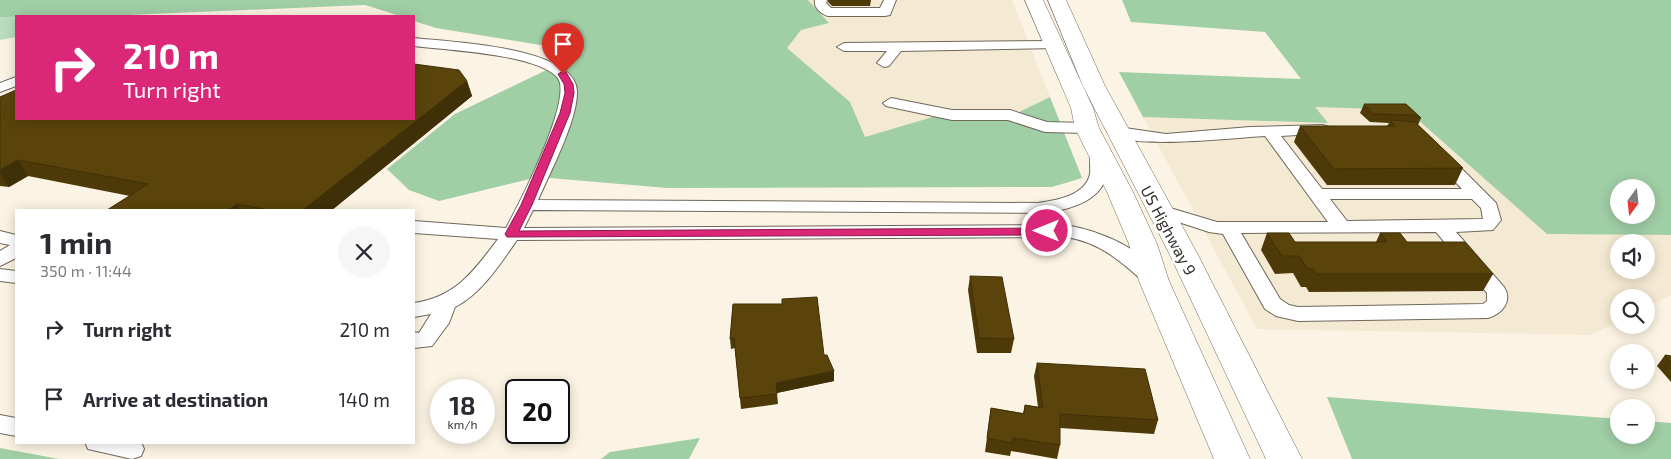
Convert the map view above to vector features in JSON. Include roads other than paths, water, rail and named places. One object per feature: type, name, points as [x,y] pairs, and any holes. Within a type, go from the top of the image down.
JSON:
[{"type":"highway","name":"US Highway 9","points":[[1034,0],[1082,108],[1087,128],[1098,154],[1120,192],[1138,233],[1154,281],[1232,459]]},
{"type":"highway","name":"US Highway 9","points":[[1057,0],[1068,31],[1284,459]]},
{"type":"street","points":[[821,0],[820,4],[828,12],[885,12],[890,0]]},
{"type":"street","points":[[415,42],[526,58],[549,65],[566,78],[570,93],[565,113],[527,205],[511,234],[466,289],[446,302],[415,310]]},
{"type":"street","points":[[844,47],[1054,44]]},
{"type":"street","points":[[884,63],[897,47]]},
{"type":"street","points":[[0,88],[15,81]]},
{"type":"street","points":[[892,103],[952,116],[1010,115],[1045,127],[1087,128]]},
{"type":"street","points":[[1118,132],[1166,138],[1338,130]]},
{"type":"street","points":[[1270,132],[1342,227]]},
{"type":"street","points":[[1178,246],[1193,236],[1222,228],[1486,226],[1492,220],[1490,207],[1432,148]]},
{"type":"street","points":[[527,205],[1038,208],[1067,203],[1082,196],[1091,189],[1098,178],[1098,154]]},
{"type":"street","points":[[1317,194],[1477,194]]},
{"type":"street","points":[[1160,210],[1222,228]]},
{"type":"street","points":[[415,227],[511,234],[1066,231],[1097,237],[1112,244],[1154,281]]},
{"type":"street","points":[[0,237],[15,241]]},
{"type":"street","points":[[0,260],[15,251]]},
{"type":"street","points":[[0,275],[15,277]]},
{"type":"street","points":[[415,340],[424,341],[438,324],[446,302]]},
{"type":"street","points":[[107,444],[132,449]]},
{"type":"lane","points":[[1222,228],[1272,304],[1283,311],[1298,314],[1488,311],[1497,303],[1497,292],[1441,226]]},
{"type":"lane","points":[[0,424],[15,427]]}]
